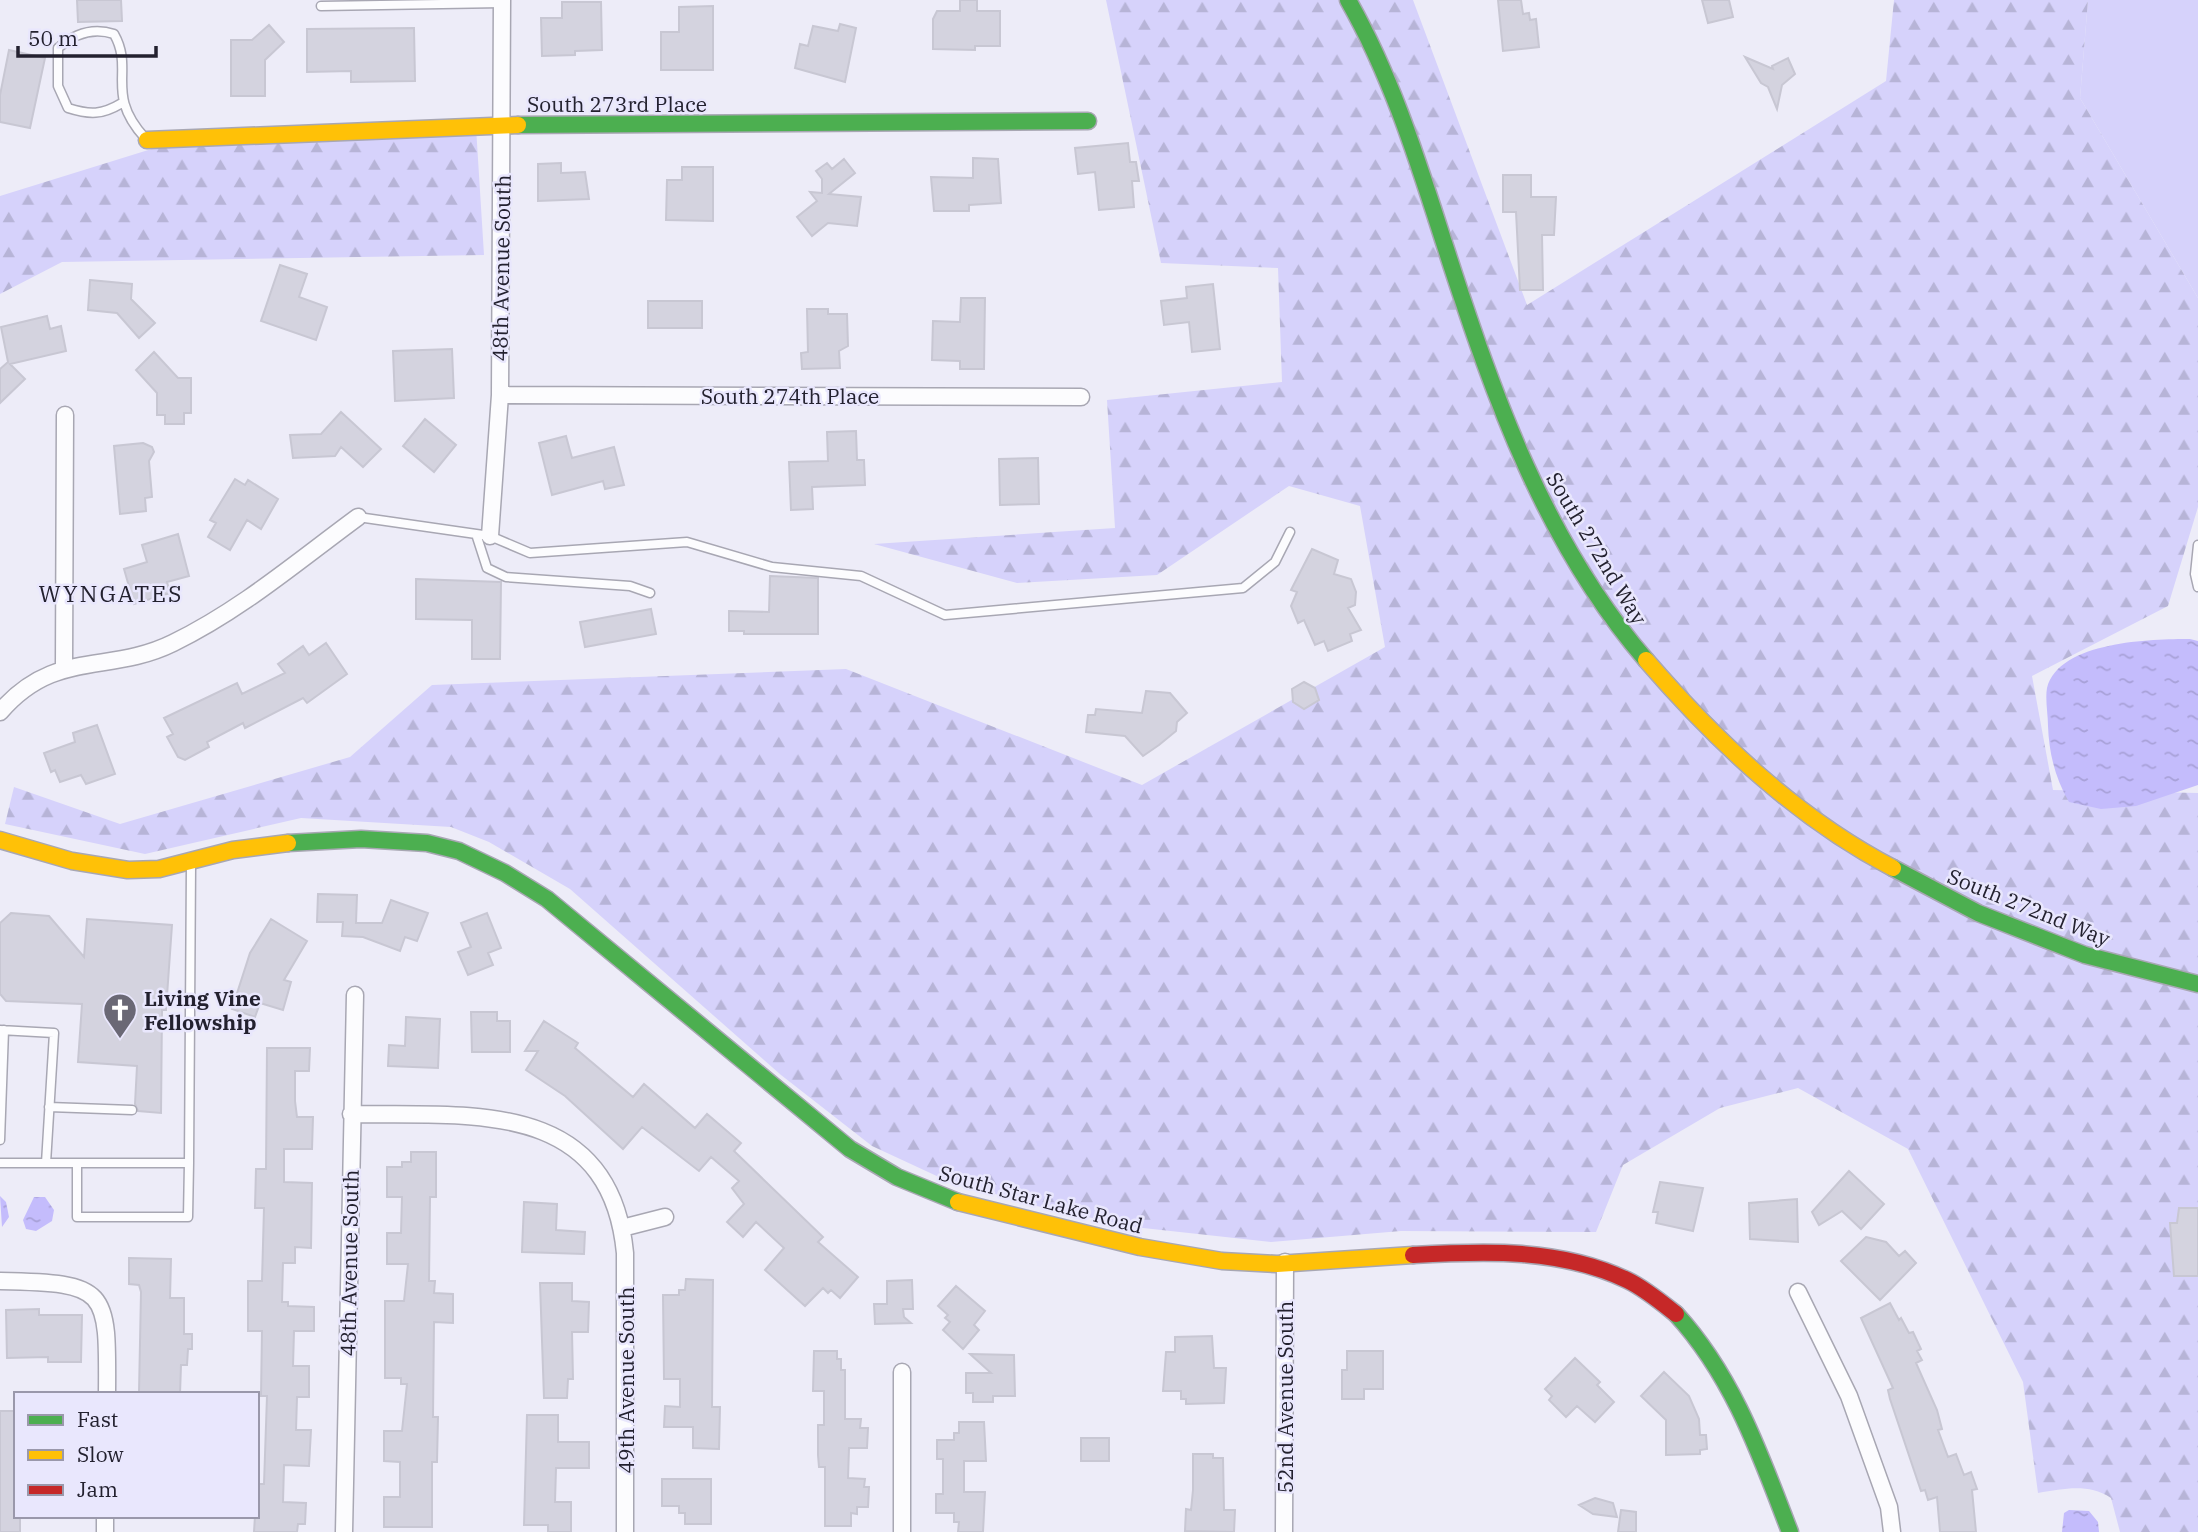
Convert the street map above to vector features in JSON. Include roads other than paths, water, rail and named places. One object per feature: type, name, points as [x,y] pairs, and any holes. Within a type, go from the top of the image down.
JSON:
[{"type":"street","name":"South 272nd Way","points":[[1348,0],[1380,58],[1399,104],[1476,344],[1510,433],[1539,495],[1587,580],[1625,637],[1656,674],[1731,753],[1771,788],[1866,854],[1967,908],[2022,932],[2113,963],[2198,984]]},
{"type":"street","name":"48th Avenue South","points":[[483,535],[500,395],[502,2]]},
{"type":"street","name":"South 273rd Place","points":[[147,140],[503,125],[1088,121]]},
{"type":"street","name":"South 274th Place","points":[[500,395],[1081,397]]},
{"type":"street","points":[[64,668],[65,415]]},
{"type":"street","points":[[0,712],[30,684],[64,668],[118,661],[170,644],[229,613],[358,517]]},
{"type":"street","name":"South Star Lake Road","points":[[0,841],[102,866],[146,870],[243,849],[387,840],[428,843],[471,856],[508,873],[547,899],[865,1161],[923,1189],[982,1209],[1136,1246],[1225,1262],[1498,1254],[1597,1266],[1630,1280],[1675,1313],[1709,1353],[1741,1416],[1790,1532]]},
{"type":"street","name":"48th Avenue South","points":[[344,1532],[355,995]]},
{"type":"street","name":"49th Avenue South","points":[[351,1114],[481,1116],[513,1120],[556,1138],[592,1166],[610,1196],[622,1228],[627,1332],[625,1532]]},
{"type":"street","points":[[622,1228],[665,1217]]},
{"type":"street","name":"52nd Avenue South","points":[[1284,1532],[1286,1262]]},
{"type":"street","points":[[0,1281],[74,1284],[95,1299],[106,1316],[107,1392]]},
{"type":"street","points":[[1798,1292],[1849,1396],[1889,1507],[1892,1532]]},
{"type":"street","points":[[902,1372],[902,1532]]},
{"type":"lane","points":[[321,6],[502,2]]},
{"type":"lane","points":[[122,103],[106,112],[88,114],[68,108],[58,86],[58,48],[86,32],[103,30],[114,34],[119,43],[122,103],[128,120],[147,140]]},
{"type":"lane","points":[[358,517],[483,535],[530,553],[687,542],[772,567],[861,576],[945,615],[1243,588],[1275,562],[1290,532]]},
{"type":"lane","points":[[483,535],[476,542],[487,568],[506,577],[630,586],[650,593]]},
{"type":"lane","points":[[2198,545],[2195,574],[2198,587]]},
{"type":"lane","points":[[77,1163],[77,1217],[188,1217],[191,862]]},
{"type":"lane","points":[[0,1140],[2,1030],[54,1033],[46,1163]]},
{"type":"lane","points":[[49,1107],[132,1110]]},
{"type":"lane","points":[[0,1163],[189,1163]]},
{"type":"water","points":[[2153,640],[2198,641],[2198,785],[2136,806],[2101,809],[2069,802],[2056,775],[2051,756],[2046,692],[2055,672],[2069,661],[2109,646]]},
{"type":"water","points":[[0,1196],[6,1202],[9,1217],[2,1227]]},
{"type":"water","points":[[34,1197],[45,1197],[54,1210],[52,1221],[36,1231],[26,1229],[23,1220]]},
{"type":"water","points":[[2069,1510],[2089,1511],[2098,1522],[2099,1532],[2062,1532],[2064,1513]]},
{"type":"place","name":"Living Vine Fellowship","points":[[120,1040]]},
{"type":"district","name":"WYNGATES","points":[[111,593]]}]
